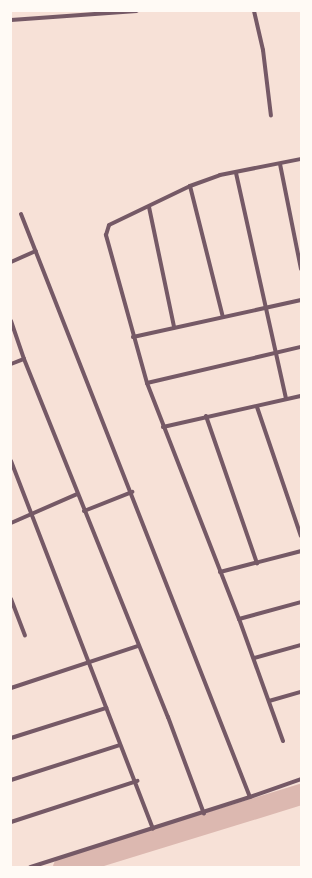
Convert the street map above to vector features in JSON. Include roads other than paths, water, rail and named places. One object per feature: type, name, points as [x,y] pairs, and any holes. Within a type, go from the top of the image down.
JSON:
[{"type":"street","points":[[11,20],[136,11]]},
{"type":"street","points":[[254,11],[262,39],[271,116]]},
{"type":"street","points":[[283,742],[254,658],[147,383],[133,337],[106,229],[109,224],[149,208],[190,186],[220,175],[301,159]]},
{"type":"street","points":[[280,164],[301,269]]},
{"type":"street","points":[[236,172],[286,399]]},
{"type":"street","points":[[190,186],[223,317]]},
{"type":"street","points":[[149,208],[174,327]]},
{"type":"street","points":[[22,214],[250,797]]},
{"type":"street","points":[[11,262],[36,251]]},
{"type":"street","points":[[133,337],[301,300]]},
{"type":"street","points":[[11,321],[24,359],[204,814]]},
{"type":"street","points":[[147,383],[301,347]]},
{"type":"street","points":[[11,364],[24,359]]},
{"type":"street","points":[[163,427],[206,416],[257,407],[301,396]]},
{"type":"street","points":[[257,407],[301,536]]},
{"type":"street","points":[[206,416],[257,563]]},
{"type":"street","points":[[11,461],[120,744],[136,781],[153,830]]},
{"type":"street","points":[[84,511],[132,492]]},
{"type":"street","points":[[11,523],[77,494]]},
{"type":"street","points":[[220,572],[301,551]]},
{"type":"street","points":[[11,599],[24,635]]},
{"type":"street","points":[[239,619],[301,602]]},
{"type":"street","points":[[254,658],[301,645]]},
{"type":"street","points":[[11,688],[138,646]]},
{"type":"street","points":[[268,701],[301,692]]},
{"type":"street","points":[[11,738],[106,708]]},
{"type":"street","points":[[11,780],[120,744]]},
{"type":"street","points":[[30,867],[204,814],[301,779]]},
{"type":"street","points":[[11,822],[136,781]]},
{"type":"waterway","points":[[63,867],[301,794]]}]
